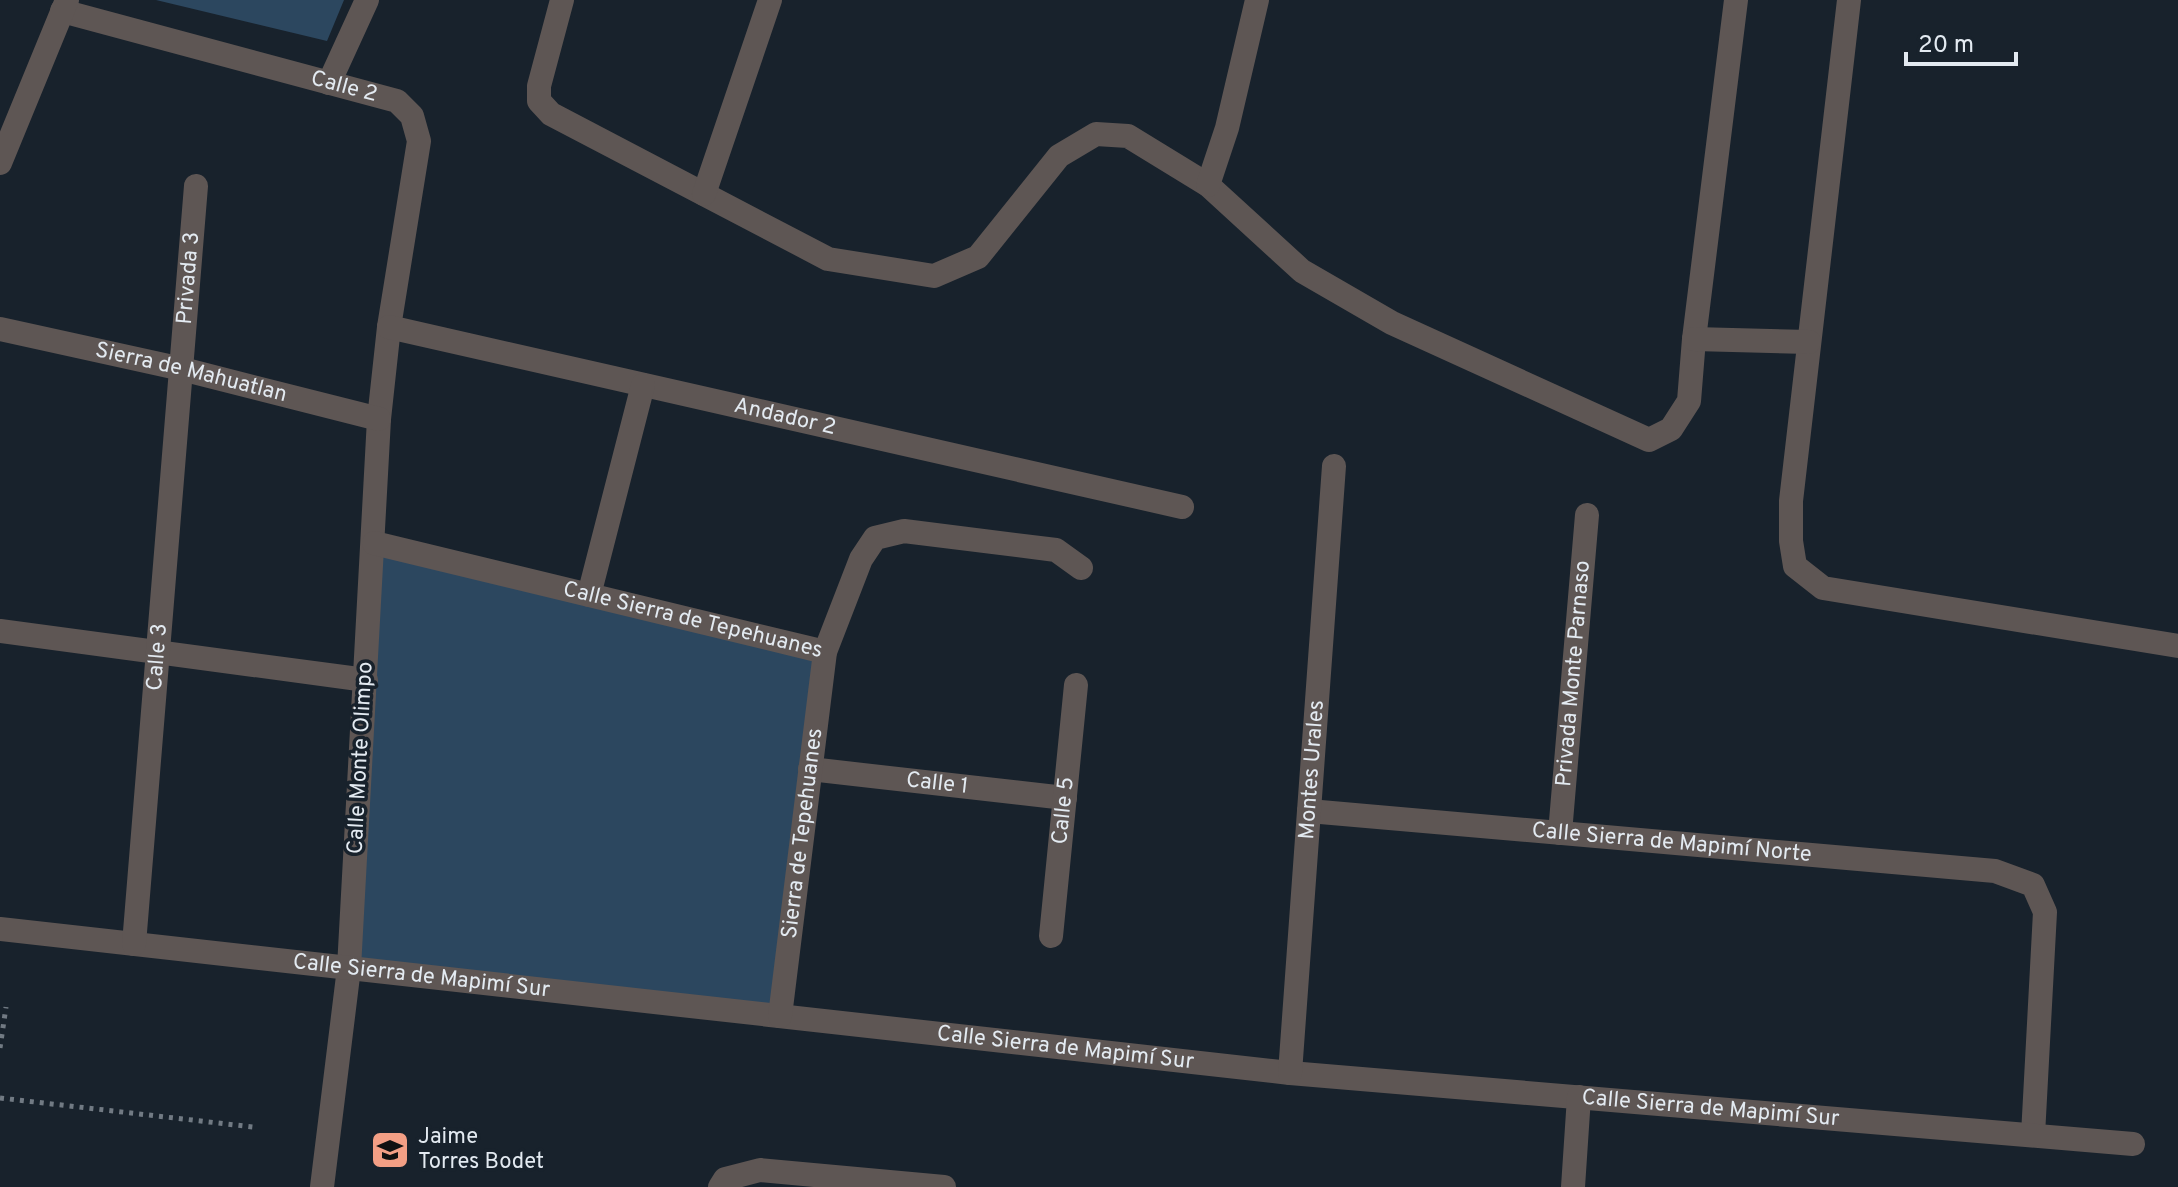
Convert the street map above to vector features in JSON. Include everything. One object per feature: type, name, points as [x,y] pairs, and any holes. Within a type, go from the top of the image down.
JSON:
[{"type":"street","points":[[329,83],[367,0]]},
{"type":"street","points":[[562,0],[539,86],[539,101],[551,114],[828,259],[934,276],[978,257],[1059,156],[1096,134],[1128,136],[1208,185],[1302,271],[1392,323],[1649,440],[1671,429],[1689,401],[1736,0]]},
{"type":"street","points":[[704,194],[770,0]]},
{"type":"street","points":[[1208,185],[1227,128],[1257,0]]},
{"type":"street","points":[[1849,0],[1791,501],[1791,541],[1795,566],[1823,588],[2178,646]]},
{"type":"street","points":[[0,163],[64,5]]},
{"type":"street","name":"Calle 2","points":[[64,5],[397,101],[412,116],[419,141],[389,327]]},
{"type":"street","name":"Privada 3","points":[[182,369],[196,186]]},
{"type":"street","name":"Andador 2","points":[[389,327],[1182,507]]},
{"type":"street","name":"Calle Monte Olimpo","points":[[322,1187],[349,968],[379,419],[389,327]]},
{"type":"street","name":"Sierra de Mahuatlan","points":[[0,329],[182,369],[379,419]]},
{"type":"street","points":[[1694,339],[1809,342]]},
{"type":"street","name":"Calle 3","points":[[134,944],[182,369]]},
{"type":"street","points":[[589,595],[643,385]]},
{"type":"street","name":"Montes Urales","points":[[1290,1073],[1334,466]]},
{"type":"street","name":"Privada Monte Parnaso","points":[[1560,833],[1587,515]]},
{"type":"street","name":"Calle Sierra de Tepehuanes","points":[[374,543],[825,652],[861,559],[875,538],[904,531],[1056,550],[1081,568]]},
{"type":"street","points":[[0,631],[366,680]]},
{"type":"street","name":"Sierra de Tepehuanes","points":[[780,1016],[825,652]]},
{"type":"street","name":"Calle 5","points":[[1051,936],[1076,685]]},
{"type":"street","name":"Calle 1","points":[[810,769],[1065,798]]},
{"type":"street","name":"Calle Sierra de Mapimí Norte","points":[[1309,811],[1995,871],[2033,885],[2045,912],[2033,1135]]},
{"type":"street","name":"Calle Sierra de Mapimí Sur","points":[[0,929],[1290,1073],[2133,1144]]},
{"type":"street","points":[[1573,1187],[1579,1097]]},
{"type":"street","points":[[723,1183],[760,1170],[944,1187]]},
{"type":"path","points":[[0,1048],[6,1007]]},
{"type":"path","points":[[0,1098],[253,1127]]},
{"type":"shaded area","points":[[156,0],[344,0],[327,41]]},
{"type":"shaded area","points":[[374,543],[825,652],[780,1016],[349,968]]},
{"type":"place","name":"Jaime Torres Bodet","points":[[390,1150]]}]
